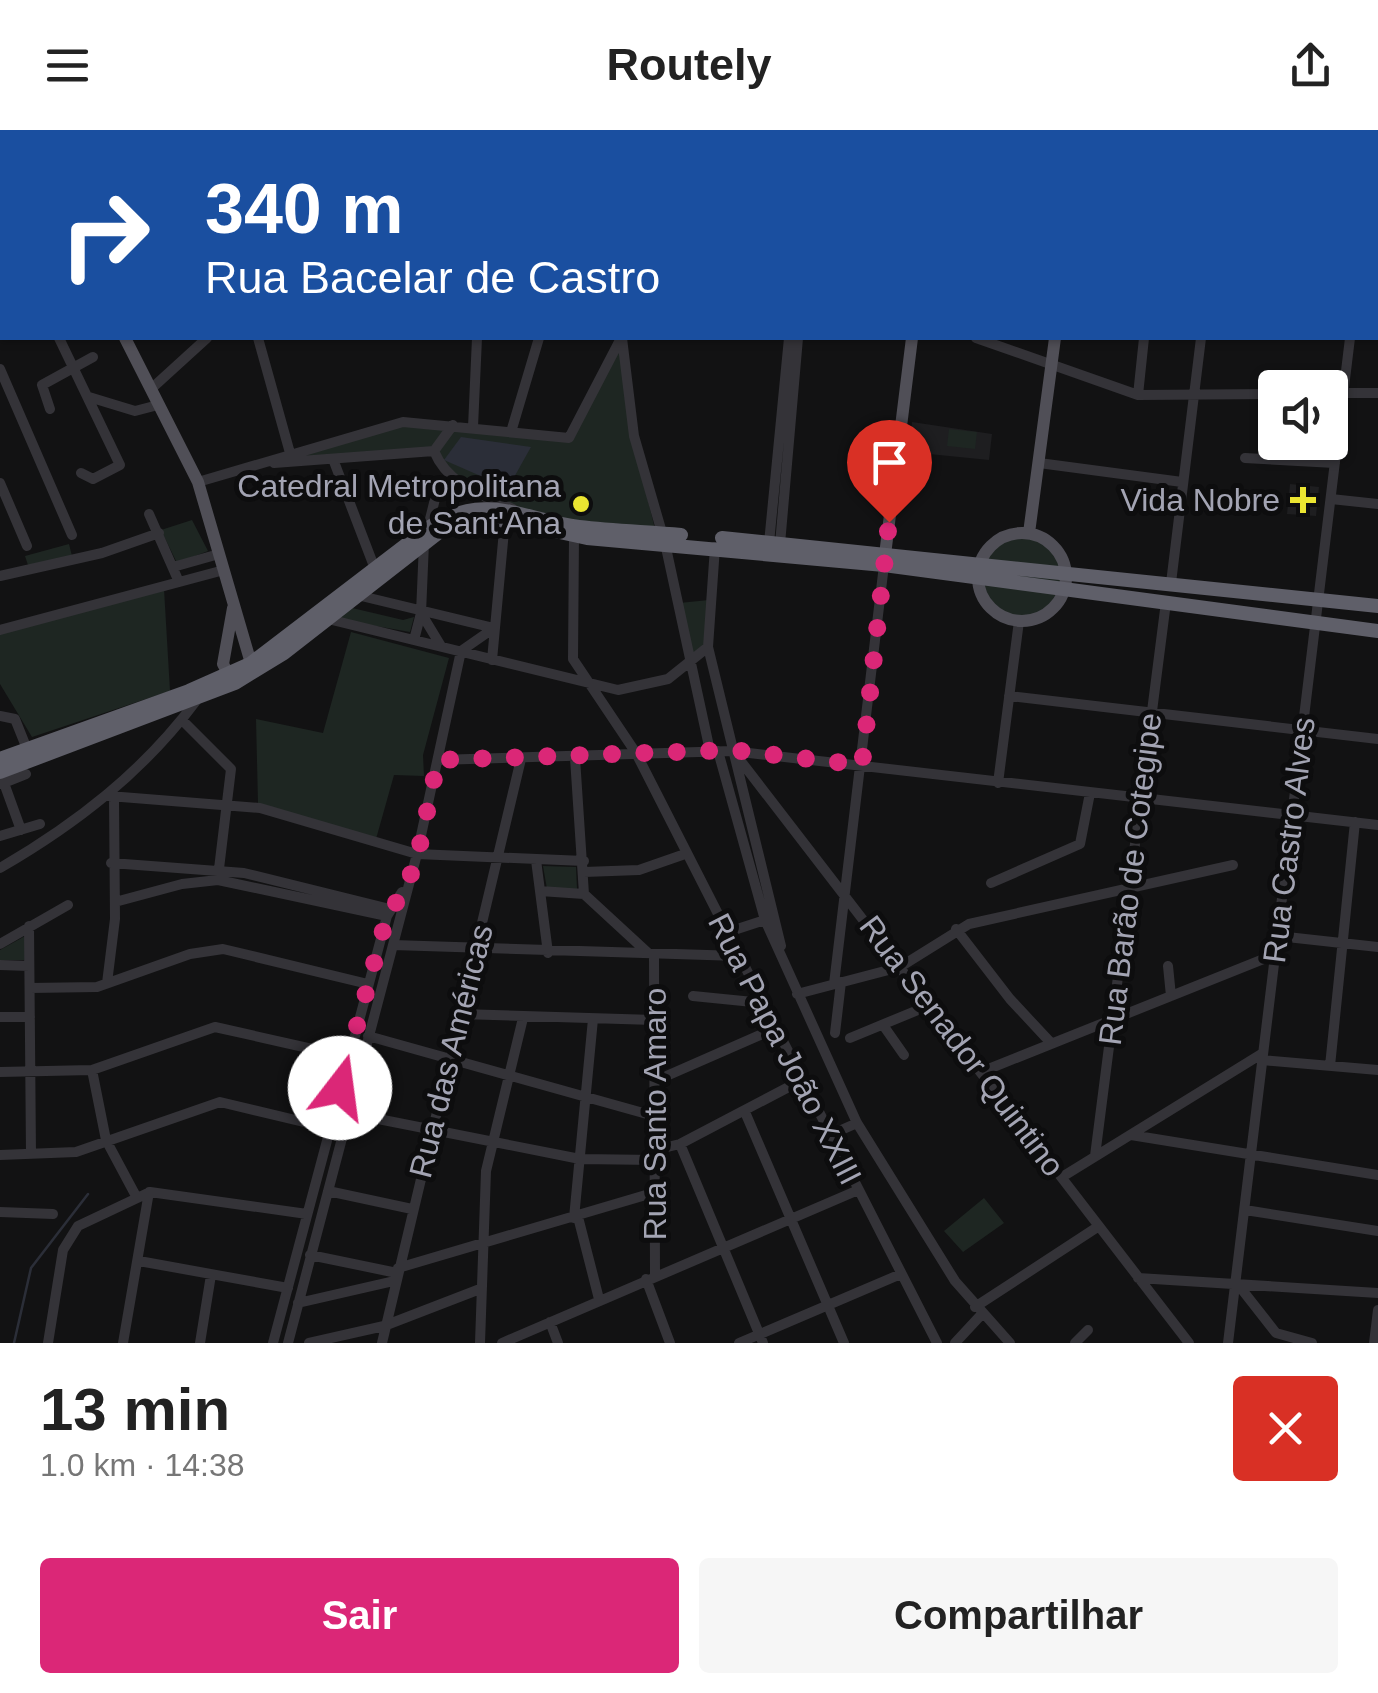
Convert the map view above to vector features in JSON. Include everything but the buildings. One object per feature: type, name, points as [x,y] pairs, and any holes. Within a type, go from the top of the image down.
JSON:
[{"type":"highway","points":[[509,514],[574,536],[775,543],[884,560]]},
{"type":"highway","points":[[252,668],[375,569],[426,536],[454,524],[509,514],[715,546],[978,570],[1066,573],[1378,606]]},
{"type":"highway","points":[[0,759],[26,762],[196,701],[328,619],[426,536]]},
{"type":"highway","points":[[715,546],[818,548]]},
{"type":"highway","points":[[978,570],[1065,590],[1378,631]]},
{"type":"highway","points":[[1,778],[26,762],[231,679]]},
{"type":"main road","points":[[126,340],[198,482],[252,668]]},
{"type":"main road","points":[[884,560],[912,340]]},
{"type":"main road","points":[[1029,533],[1055,340]]},
{"type":"main road","points":[[1029,533],[1057,549],[1066,573],[1065,590],[1044,615],[1019,621],[992,609],[980,593],[978,570],[996,540],[1029,533]]},
{"type":"main road","points":[[231,679],[223,664],[234,600]]},
{"type":"street","points":[[60,340],[120,466],[93,479],[81,472]]},
{"type":"street","points":[[188,340],[195,350]]},
{"type":"street","points":[[150,389],[204,340]]},
{"type":"street","points":[[259,340],[290,453]]},
{"type":"street","points":[[473,427],[477,340]]},
{"type":"street","points":[[510,432],[538,340]]},
{"type":"street","points":[[198,482],[388,424],[429,423],[572,437],[621,340]]},
{"type":"street","points":[[622,340],[634,436],[663,538],[689,660],[765,920],[857,1122],[978,1311],[1010,1343]]},
{"type":"street","points":[[775,543],[789,340]]},
{"type":"street","points":[[775,543],[798,340]]},
{"type":"street","points":[[982,340],[1138,395],[1258,394]]},
{"type":"street","points":[[1138,395],[1144,340]]},
{"type":"street","points":[[1171,583],[1201,340]]},
{"type":"street","name":"Rua Castro Alves","points":[[1346,370],[1350,340]]},
{"type":"street","points":[[50,409],[41,386],[93,357]]},
{"type":"street","points":[[0,370],[72,534]]},
{"type":"street","points":[[1348,393],[1378,393]]},
{"type":"street","points":[[89,398],[132,411],[158,405]]},
{"type":"street","points":[[429,423],[446,473],[509,514],[492,660]]},
{"type":"street","points":[[258,464],[436,447],[454,425]]},
{"type":"street","points":[[1245,458],[1335,464]]},
{"type":"street","points":[[333,459],[375,569]]},
{"type":"street","name":"Rua Castro Alves","points":[[1228,1343],[1335,460]]},
{"type":"street","points":[[1038,463],[1182,482]]},
{"type":"street","points":[[0,482],[26,546]]},
{"type":"street","points":[[414,640],[426,536],[439,491],[450,486],[468,488]]},
{"type":"street","points":[[1331,499],[1378,504]]},
{"type":"street","points":[[148,514],[179,582]]},
{"type":"street","points":[[0,576],[102,552],[159,533]]},
{"type":"street","name":"Rua Papa João XXIII","points":[[574,536],[572,655],[588,685],[636,753],[684,854],[728,932],[937,1343]]},
{"type":"street","points":[[715,546],[708,647],[788,973]]},
{"type":"street","points":[[173,568],[219,554]]},
{"type":"street","points":[[835,1034],[844,893],[884,560]]},
{"type":"street","points":[[0,630],[224,570]]},
{"type":"street","points":[[357,595],[494,628]]},
{"type":"street","name":"Rua Barão de Cotegipe","points":[[1094,1156],[1166,602]]},
{"type":"street","points":[[420,613],[441,646]]},
{"type":"street","points":[[328,619],[618,690],[660,683],[708,647]]},
{"type":"street","points":[[998,784],[1019,621]]},
{"type":"street","points":[[288,1343],[418,854],[461,652],[494,628]]},
{"type":"street","points":[[1009,696],[1378,739]]},
{"type":"street","points":[[0,868],[111,797],[196,701]]},
{"type":"street","points":[[0,716],[16,720],[26,762]]},
{"type":"street","points":[[182,720],[229,764],[218,876]]},
{"type":"street","points":[[438,760],[732,750],[998,784],[1378,825]]},
{"type":"street","name":"Rua Senador Quintino","points":[[732,750],[1188,1343]]},
{"type":"street","name":"Rua das Américas","points":[[382,1343],[521,758]]},
{"type":"street","points":[[575,758],[584,894]]},
{"type":"street","points":[[1,778],[21,830]]},
{"type":"street","points":[[991,883],[1080,844],[1090,793]]},
{"type":"street","points":[[111,797],[260,808],[418,854],[640,870],[684,854]]},
{"type":"street","points":[[107,983],[115,902],[111,797]]},
{"type":"street","points":[[1330,1066],[1356,822]]},
{"type":"street","points":[[0,836],[40,824]]},
{"type":"street","points":[[536,860],[548,953]]},
{"type":"street","points":[[112,863],[218,876],[266,877],[389,912]]},
{"type":"street","points":[[797,994],[900,967],[956,929],[1233,864]]},
{"type":"street","points":[[115,902],[218,876]]},
{"type":"street","points":[[273,1343],[389,912],[406,888]]},
{"type":"street","points":[[540,891],[584,894],[652,954]]},
{"type":"street","points":[[0,944],[68,904]]},
{"type":"street","points":[[728,932],[765,920]]},
{"type":"street","points":[[29,926],[31,1154]]},
{"type":"street","points":[[956,929],[1010,999],[1052,1043]]},
{"type":"street","points":[[1278,936],[1378,948]]},
{"type":"street","points":[[393,945],[476,951],[739,956]]},
{"type":"street","points":[[30,988],[107,983],[190,954],[223,948],[368,984]]},
{"type":"street","name":"Rua Santo Amaro","points":[[651,1276],[656,1192],[652,954]]},
{"type":"street","points":[[980,1072],[1276,954]]},
{"type":"street","points":[[0,966],[29,966]]},
{"type":"street","points":[[1168,966],[1171,996]]},
{"type":"street","points":[[693,996],[763,1003]]},
{"type":"street","points":[[850,1038],[930,1005]]},
{"type":"street","points":[[461,1014],[654,1020]]},
{"type":"street","points":[[0,1017],[30,1017]]},
{"type":"street","points":[[480,1343],[480,1246],[486,1172],[523,1018]]},
{"type":"street","points":[[593,1019],[576,1217],[599,1299]]},
{"type":"street","points":[[883,1025],[904,1055]]},
{"type":"street","points":[[0,1072],[92,1070],[215,1027],[348,1057]]},
{"type":"street","points":[[655,1082],[776,1028]]},
{"type":"street","points":[[368,1036],[654,1116]]},
{"type":"street","points":[[1062,1176],[1263,1056],[1378,1070]]},
{"type":"street","points":[[92,1070],[106,1140],[137,1198]]},
{"type":"street","points":[[348,1113],[580,1159],[655,1155],[802,1080]]},
{"type":"street","points":[[0,1156],[68,1153],[220,1102],[329,1128]]},
{"type":"street","points":[[745,1112],[844,1343]]},
{"type":"street","points":[[830,1135],[857,1122]]},
{"type":"street","points":[[1131,1135],[1378,1175]]},
{"type":"street","points":[[680,1144],[719,1248],[761,1339]]},
{"type":"street","points":[[316,1178],[328,1191]]},
{"type":"street","points":[[502,1343],[856,1190]]},
{"type":"street","points":[[311,1197],[328,1191],[412,1209]]},
{"type":"street","points":[[123,1343],[149,1192]]},
{"type":"street","points":[[48,1343],[66,1238],[78,1226],[149,1192],[307,1214]]},
{"type":"street","points":[[298,1304],[656,1192]]},
{"type":"street","points":[[1246,1210],[1378,1231]]},
{"type":"street","points":[[0,1212],[53,1214]]},
{"type":"street","points":[[956,1343],[978,1311],[1099,1226]]},
{"type":"street","points":[[310,1255],[396,1274]]},
{"type":"street","points":[[140,1261],[288,1288]]},
{"type":"street","points":[[738,1343],[761,1339],[901,1274]]},
{"type":"street","points":[[200,1343],[211,1275]]},
{"type":"street","points":[[651,1276],[670,1343]]},
{"type":"street","points":[[1138,1278],[1378,1293]]},
{"type":"street","points":[[1236,1282],[1276,1333],[1312,1343]]},
{"type":"street","points":[[309,1343],[384,1326],[480,1289]]},
{"type":"street","points":[[1374,1343],[1378,1310]]},
{"type":"street","points":[[550,1322],[558,1343]]},
{"type":"street","points":[[1075,1343],[1088,1330]]},
{"type":"shaded area","points":[[621,340],[641,472],[655,529],[595,525],[534,514],[479,491],[435,451],[258,464],[388,424],[569,438]]},
{"type":"shaded area","points":[[912,422],[992,434],[989,460],[909,452]]},
{"type":"shaded area","points":[[949,429],[977,432],[975,449],[947,446]]},
{"type":"shaded area","points":[[461,437],[531,447],[508,488],[444,460]]},
{"type":"shaded area","name":"Vida Nobre","points":[[1290,484],[1319,487],[1316,516],[1287,514]]},
{"type":"shaded area","points":[[192,520],[208,551],[177,563],[161,530]]},
{"type":"shaded area","points":[[1022,533],[1047,540],[1059,552],[1066,577],[1059,602],[1047,614],[1022,621],[997,614],[985,602],[978,577],[985,552],[997,540]]},
{"type":"shaded area","points":[[69,544],[72,556],[28,565],[25,556]]},
{"type":"shaded area","points":[[164,589],[170,691],[32,737],[0,684],[0,633]]},
{"type":"shaded area","points":[[709,600],[708,647],[689,660],[679,603]]},
{"type":"shaded area","points":[[348,607],[403,620],[414,617],[410,632],[336,619]]},
{"type":"shaded area","points":[[351,632],[449,658],[423,755],[424,776],[394,775],[376,839],[258,803],[256,719],[323,733]]},
{"type":"shaded area","points":[[543,866],[576,867],[577,889],[547,889]]},
{"type":"shaded area","points":[[27,935],[28,960],[0,960],[0,950]]},
{"type":"shaded area","points":[[984,1198],[1004,1223],[963,1252],[944,1231]]},
{"type":"waterway","points":[[14,1343],[31,1268],[88,1194]]},
{"type":"place","name":"Vida Nobre","points":[[1303,500]]},
{"type":"place","name":"Catedral Metropolitana de Sant'Ana","points":[[581,504]]},
{"type":"route","points":[[340,1088],[387,916],[406,888],[418,854],[438,760],[732,750],[862,765],[889,522]]}]
